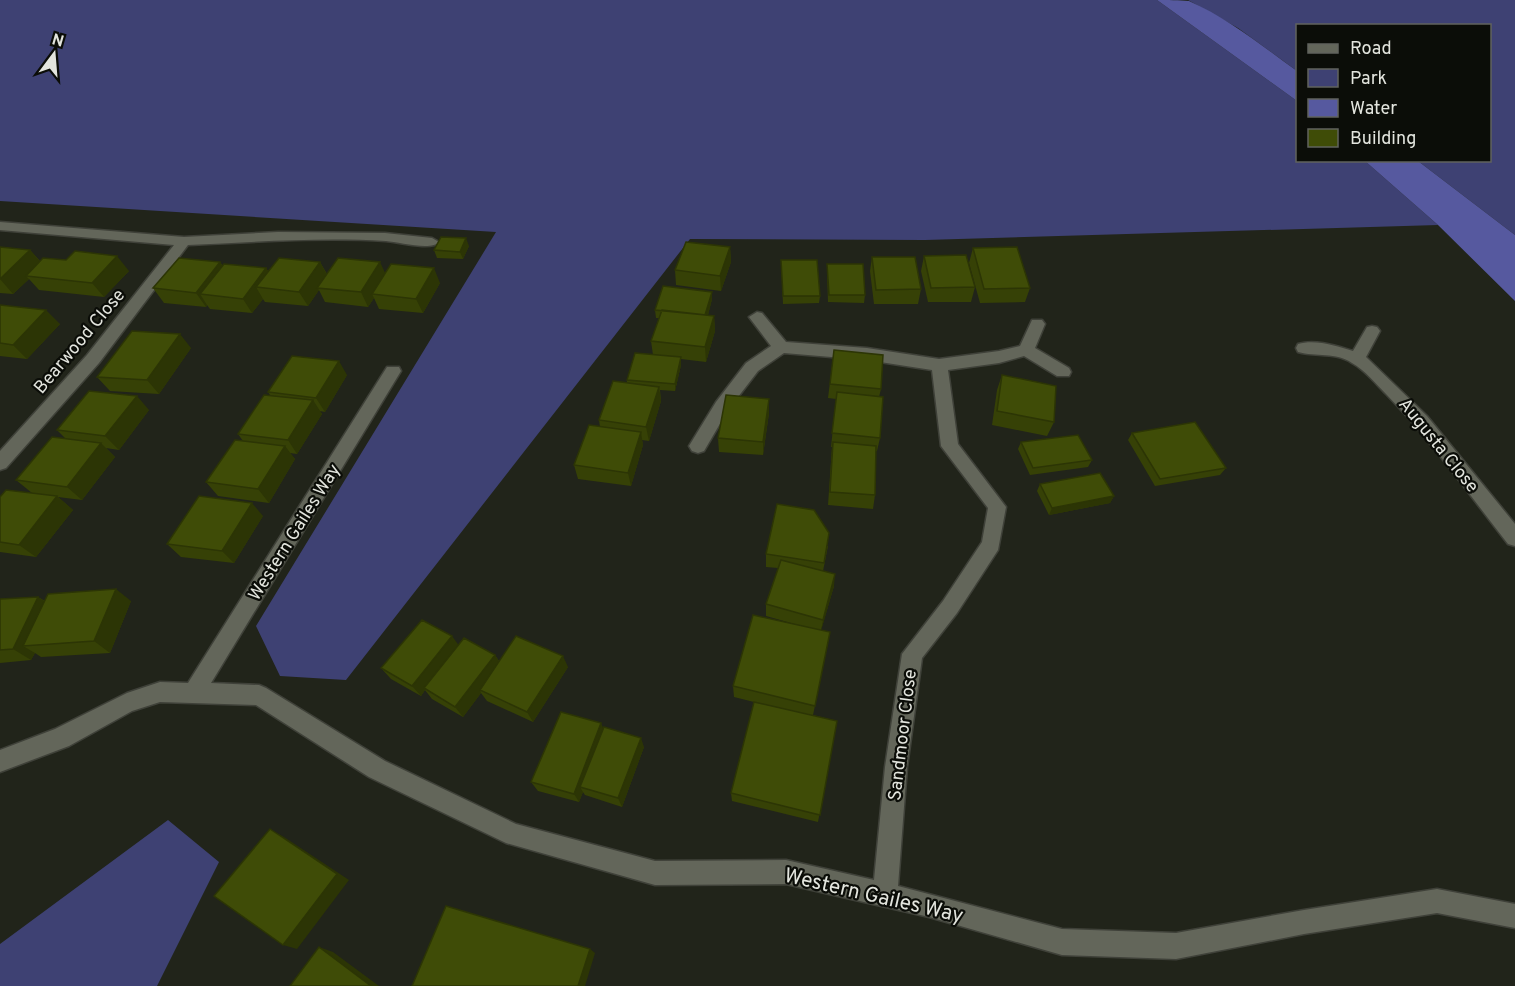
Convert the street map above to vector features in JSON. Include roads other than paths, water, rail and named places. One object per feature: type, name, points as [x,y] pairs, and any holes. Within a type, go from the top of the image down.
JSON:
[{"type":"street","points":[[5,226],[184,241],[278,236],[385,237],[432,242]]},
{"type":"street","name":"Bearwood Close","points":[[0,463],[93,359],[184,241]]},
{"type":"street","points":[[757,317],[781,347]]},
{"type":"street","points":[[1026,350],[1037,324]]},
{"type":"street","points":[[1357,358],[1372,331]]},
{"type":"street","points":[[698,446],[722,406],[752,367],[781,347],[867,354],[939,365],[999,357],[1026,350],[1063,372]]},
{"type":"street","name":"Augusta Close","points":[[1305,348],[1328,349],[1357,358],[1381,377],[1418,416],[1515,538]]},
{"type":"street","name":"Sandmoor Close","points":[[885,896],[896,767],[912,654],[950,607],[991,544],[997,507],[950,446],[939,365]]},
{"type":"street","name":"Western Gailes Way","points":[[194,692],[393,371]]},
{"type":"street","name":"Western Gailes Way","points":[[0,760],[62,738],[127,703],[160,692],[260,695],[376,769],[514,835],[655,873],[786,872],[929,905],[1062,942],[1176,946],[1304,922],[1437,901],[1515,916]]},
{"type":"water","points":[[1157,0],[1189,1],[1258,42],[1296,70],[1296,100]]},
{"type":"water","points":[[1366,162],[1419,162],[1515,235],[1515,301],[1438,225]]}]
